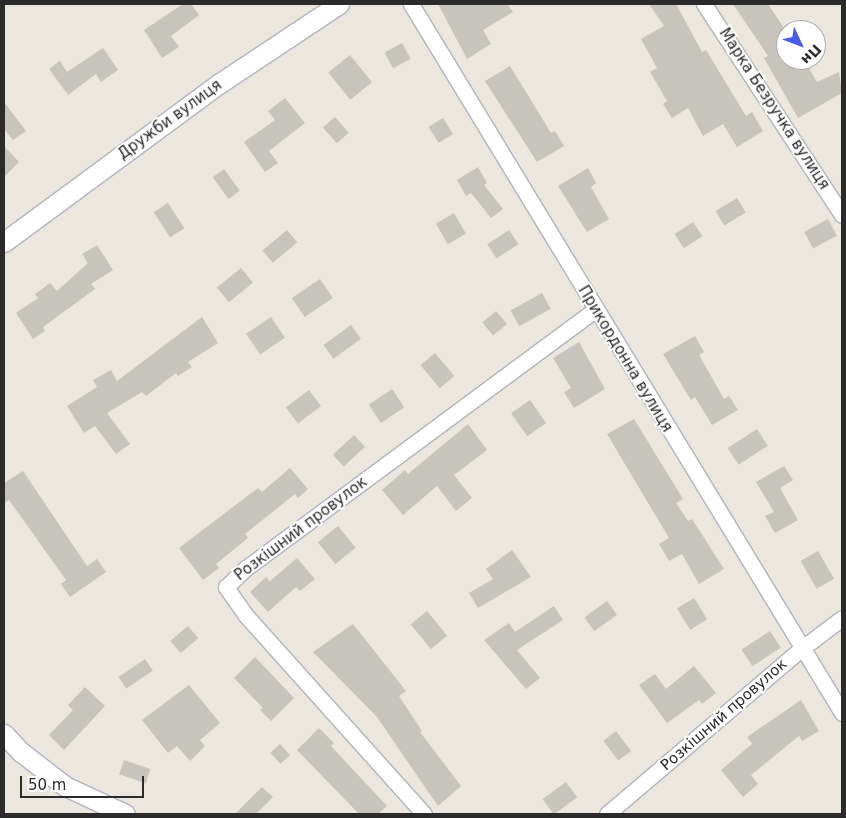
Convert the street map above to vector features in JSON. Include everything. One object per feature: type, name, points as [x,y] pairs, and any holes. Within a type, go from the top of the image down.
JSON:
[{"type":"street","name":"Дружби вулиця","points":[[4,242],[220,83],[340,4]]},
{"type":"street","name":"Прикордонна вулиця","points":[[411,4],[595,310],[842,713]]},
{"type":"street","name":"Марка Безручка вулиця","points":[[704,4],[842,215]]},
{"type":"street","name":"Розкішний провулок","points":[[424,814],[247,617],[226,587],[246,568],[595,310]]},
{"type":"street","name":"Розкішний провулок","points":[[607,814],[801,648],[842,618]]},
{"type":"street","points":[[4,734],[21,752],[66,786],[125,814]]},
{"type":"building","points":[[183,4],[191,4],[199,15],[171,36],[179,47],[162,58],[144,30]]},
{"type":"building","points":[[438,4],[507,4],[513,12],[483,30],[491,44],[467,59]]},
{"type":"building","points":[[649,4],[676,4],[702,52],[706,50],[746,116],[752,112],[763,131],[737,147],[723,124],[703,136],[688,108],[672,118],[663,104],[667,101],[650,72],[657,68],[641,39],[664,26]]},
{"type":"building","points":[[733,4],[768,4],[779,20],[776,20],[776,70],[810,70],[817,82],[839,72],[842,93],[798,118],[764,58],[768,56]]},
{"type":"building","points":[[402,43],[411,59],[393,68],[385,53]]},
{"type":"building","points":[[103,48],[118,70],[101,82],[96,74],[68,95],[49,69],[60,61],[67,72]]},
{"type":"building","points":[[350,55],[372,82],[350,100],[328,73]]},
{"type":"building","points":[[510,66],[551,133],[555,131],[564,146],[537,162],[485,81]]},
{"type":"building","points":[[285,98],[305,123],[269,151],[278,163],[265,172],[244,142],[275,120],[268,111]]},
{"type":"building","points":[[4,102],[26,131],[13,140],[4,129]]},
{"type":"building","points":[[335,117],[349,133],[337,143],[323,127]]},
{"type":"building","points":[[443,118],[453,134],[439,143],[429,127]]},
{"type":"building","points":[[4,146],[19,162],[4,177]]},
{"type":"building","points":[[478,167],[487,183],[484,185],[503,209],[491,218],[471,193],[466,196],[457,180]]},
{"type":"building","points":[[588,168],[596,183],[591,187],[609,219],[587,232],[558,186]]},
{"type":"building","points":[[224,169],[240,191],[229,199],[213,177]]},
{"type":"building","points":[[737,198],[746,213],[724,225],[716,211]]},
{"type":"building","points":[[168,203],[184,228],[170,237],[154,212]]},
{"type":"building","points":[[454,213],[466,234],[448,244],[436,224]]},
{"type":"building","points":[[828,219],[837,236],[813,248],[804,232]]},
{"type":"building","points":[[693,222],[702,236],[684,248],[675,234]]},
{"type":"building","points":[[287,230],[297,242],[273,263],[262,251]]},
{"type":"building","points":[[509,230],[518,244],[496,258],[487,244]]},
{"type":"building","points":[[97,245],[113,270],[91,284],[95,289],[43,327],[45,331],[33,339],[16,313],[38,298],[35,294],[50,283],[57,291],[88,263],[82,254]]},
{"type":"building","points":[[241,268],[253,283],[229,302],[217,288]]},
{"type":"building","points":[[320,279],[333,298],[305,317],[292,298]]},
{"type":"building","points":[[542,293],[551,309],[519,326],[511,310]]},
{"type":"building","points":[[496,311],[507,324],[493,336],[482,323]]},
{"type":"building","points":[[202,317],[218,343],[188,362],[192,367],[178,376],[176,373],[146,396],[142,392],[107,413],[130,444],[116,454],[95,426],[84,433],[67,406],[97,387],[93,380],[111,370],[117,381]]},
{"type":"building","points":[[271,317],[285,338],[260,355],[246,334]]},
{"type":"building","points":[[351,325],[361,339],[333,359],[323,345]]},
{"type":"building","points":[[695,336],[704,352],[699,355],[724,399],[729,396],[738,410],[712,425],[695,397],[691,400],[663,354]]},
{"type":"building","points":[[579,342],[605,389],[574,408],[564,392],[571,388],[553,358]]},
{"type":"building","points":[[435,353],[454,376],[440,388],[420,365]]},
{"type":"building","points":[[392,389],[404,407],[381,423],[369,405]]},
{"type":"building","points":[[309,390],[321,406],[298,423],[286,407]]},
{"type":"building","points":[[530,400],[546,423],[527,436],[511,413]]},
{"type":"building","points":[[634,419],[683,499],[676,503],[688,521],[692,519],[724,569],[699,584],[682,554],[669,561],[659,544],[669,538],[607,434]]},
{"type":"building","points":[[468,424],[487,450],[454,475],[472,498],[456,511],[437,486],[403,515],[382,490],[405,470],[408,474]]},
{"type":"building","points":[[757,429],[768,446],[739,465],[728,448]]},
{"type":"building","points":[[354,435],[365,447],[344,466],[333,455]]},
{"type":"building","points":[[784,466],[793,480],[780,488],[798,520],[775,533],[765,516],[774,512],[756,482]]},
{"type":"building","points":[[290,468],[308,489],[298,498],[295,494],[245,534],[248,538],[216,564],[219,568],[203,580],[179,548],[258,488],[262,492]]},
{"type":"building","points":[[23,471],[87,566],[97,559],[106,572],[70,597],[61,584],[66,580],[9,500],[4,503],[4,483]]},
{"type":"building","points":[[338,526],[356,548],[335,564],[318,542]]},
{"type":"building","points":[[512,550],[531,577],[478,608],[469,593],[493,579],[486,569]]},
{"type":"building","points":[[818,551],[834,579],[817,589],[801,561]]},
{"type":"building","points":[[297,558],[315,579],[300,591],[296,587],[268,612],[250,592],[266,577],[270,581]]},
{"type":"building","points":[[694,598],[707,619],[690,630],[677,609]]},
{"type":"building","points":[[607,601],[617,615],[594,631],[584,617]]},
{"type":"building","points":[[554,606],[563,620],[517,650],[540,678],[526,689],[484,640],[509,623],[515,632]]},
{"type":"building","points":[[427,611],[447,636],[431,649],[411,624]]},
{"type":"building","points":[[353,624],[406,691],[399,696],[422,731],[420,732],[461,786],[438,806],[377,717],[313,652]]},
{"type":"building","points":[[188,626],[198,638],[181,653],[170,641]]},
{"type":"building","points":[[770,631],[781,648],[752,666],[741,650]]},
{"type":"building","points":[[255,657],[294,698],[271,721],[260,710],[263,708],[234,678]]},
{"type":"building","points":[[145,659],[153,671],[126,689],[118,677]]},
{"type":"building","points":[[694,666],[716,693],[702,704],[699,700],[667,723],[639,685],[655,674],[666,689]]},
{"type":"building","points":[[189,685],[220,723],[200,740],[205,746],[190,761],[177,746],[168,753],[142,720]]},
{"type":"building","points":[[85,687],[105,706],[64,750],[49,735],[73,710],[68,705]]},
{"type":"building","points":[[801,700],[819,731],[802,741],[799,736],[751,775],[758,784],[743,797],[721,770],[752,744],[747,737]]},
{"type":"building","points":[[319,728],[334,743],[331,746],[387,806],[378,814],[359,814],[297,750]]},
{"type":"building","points":[[616,731],[631,751],[618,761],[603,741]]},
{"type":"building","points":[[280,744],[290,755],[280,764],[270,753]]},
{"type":"building","points":[[124,760],[150,769],[146,783],[119,774]]},
{"type":"building","points":[[566,782],[577,797],[554,814],[543,799]]},
{"type":"building","points":[[262,787],[273,797],[256,814],[235,814]]}]
